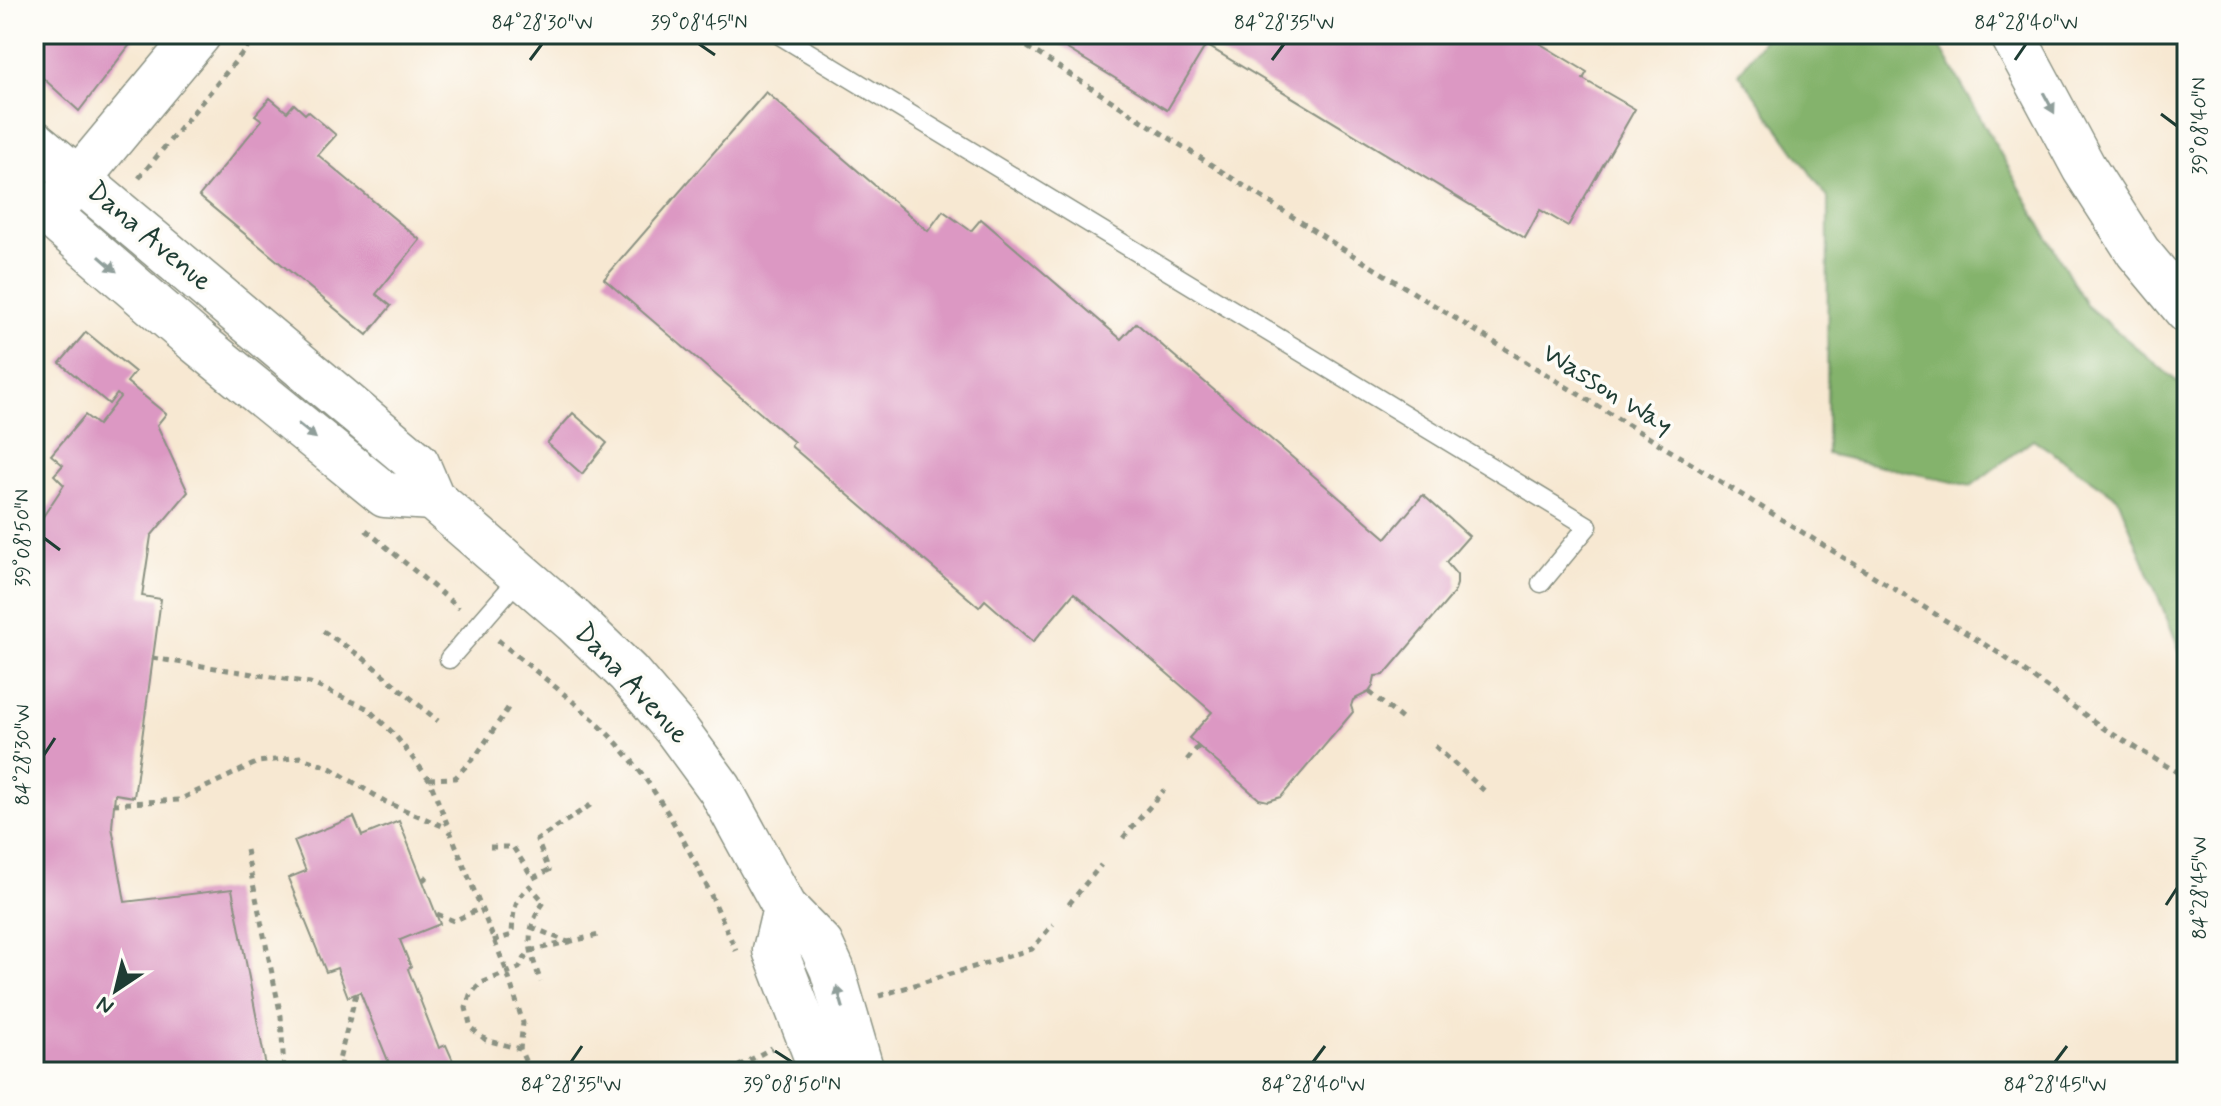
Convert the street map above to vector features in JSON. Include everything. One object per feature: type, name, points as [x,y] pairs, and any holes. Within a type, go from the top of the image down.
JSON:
[{"type":"main road","points":[[41,207],[78,178],[199,34]]},
{"type":"main road","points":[[2012,34],[2084,168],[2138,252],[2187,311]]},
{"type":"main road","name":"Dana Avenue","points":[[34,142],[417,463],[432,498],[574,621],[628,673],[676,729],[720,789],[785,908],[821,945],[832,969],[862,1072]]},
{"type":"main road","name":"Dana Avenue","points":[[41,207],[197,342],[385,495],[432,498]]},
{"type":"main road","points":[[785,908],[775,950],[822,1072]]},
{"type":"lane","points":[[778,34],[1588,526],[1541,583]]},
{"type":"lane","points":[[449,659],[521,576]]},
{"type":"path","points":[[139,178],[258,34]]},
{"type":"path","name":"Wasson Way","points":[[1007,34],[1338,246],[2000,654],[2106,730],[2187,778]]},
{"type":"path","points":[[323,631],[362,657],[438,721]]},
{"type":"path","points":[[152,658],[310,683],[367,708],[394,734],[429,779],[507,972],[523,1023],[520,1049],[530,1072]]},
{"type":"path","points":[[1369,692],[1402,719]]},
{"type":"path","points":[[429,779],[455,778],[478,753],[508,708]]},
{"type":"path","points":[[1187,760],[1199,746]]},
{"type":"path","points":[[1435,746],[1488,794]]},
{"type":"path","points":[[113,804],[179,800],[258,762],[300,757],[330,768],[386,802],[448,829]]},
{"type":"path","points":[[1123,838],[1164,790]]},
{"type":"path","points":[[490,847],[513,847],[533,878],[549,870],[537,840],[592,804]]},
{"type":"path","points":[[246,850],[281,1016],[284,1072]]},
{"type":"path","points":[[1069,904],[1101,865]]},
{"type":"path","points":[[423,880],[429,875]]},
{"type":"path","points":[[493,941],[512,935],[513,911],[518,896],[530,886],[544,902],[533,918],[529,951],[519,968],[481,983],[470,995],[466,1008],[471,1028],[486,1040],[520,1049]]},
{"type":"path","points":[[437,914],[454,921],[481,908]]},
{"type":"path","points":[[870,999],[1032,949],[1053,924]]},
{"type":"path","points":[[531,927],[568,942]]},
{"type":"path","points":[[529,951],[603,934]]},
{"type":"path","points":[[529,951],[541,982]]},
{"type":"path","points":[[356,994],[338,1064],[366,1067],[365,1072]]},
{"type":"path","points":[[728,1072],[773,1048]]},
{"type":"green space","points":[[1767,34],[1933,34],[2086,305],[2187,390],[2187,661],[2183,658],[2118,498],[2033,439],[1971,486],[1827,454],[1828,198],[1739,73]]},
{"type":"building","points":[[34,34],[138,34],[79,111],[44,79],[38,88],[34,84]]},
{"type":"building","points":[[1043,34],[1524,34],[1587,72],[1583,79],[1635,109],[1568,226],[1540,210],[1525,238],[1206,45],[1167,110]]},
{"type":"building","points":[[766,92],[928,231],[943,211],[971,231],[981,219],[1121,339],[1136,323],[1386,538],[1423,495],[1469,536],[1446,562],[1457,575],[1454,593],[1384,675],[1375,676],[1369,692],[1353,700],[1353,712],[1281,797],[1268,801],[1259,799],[1189,738],[1212,712],[1074,593],[1033,642],[985,600],[979,607],[791,446],[794,442],[604,279]]},
{"type":"building","points":[[270,98],[287,112],[294,104],[305,114],[308,111],[336,135],[318,155],[420,240],[376,294],[391,306],[367,335],[199,196],[262,120],[255,115]]},
{"type":"building","points":[[86,332],[135,372],[127,382],[166,414],[157,425],[188,492],[151,536],[142,596],[161,599],[134,797],[115,794],[112,827],[125,902],[232,889],[267,1072],[39,1072],[34,1043],[34,530],[64,485],[54,475],[63,465],[51,455],[85,415],[98,425],[120,397],[117,394],[109,404],[60,363]]},
{"type":"building","points":[[573,413],[607,443],[582,474],[547,443]]},
{"type":"building","points":[[354,817],[362,836],[399,821],[440,924],[400,940],[439,1048],[446,1045],[458,1072],[385,1072],[382,1065],[389,1063],[360,992],[348,997],[337,968],[326,972],[288,878],[306,871],[294,841]]}]
